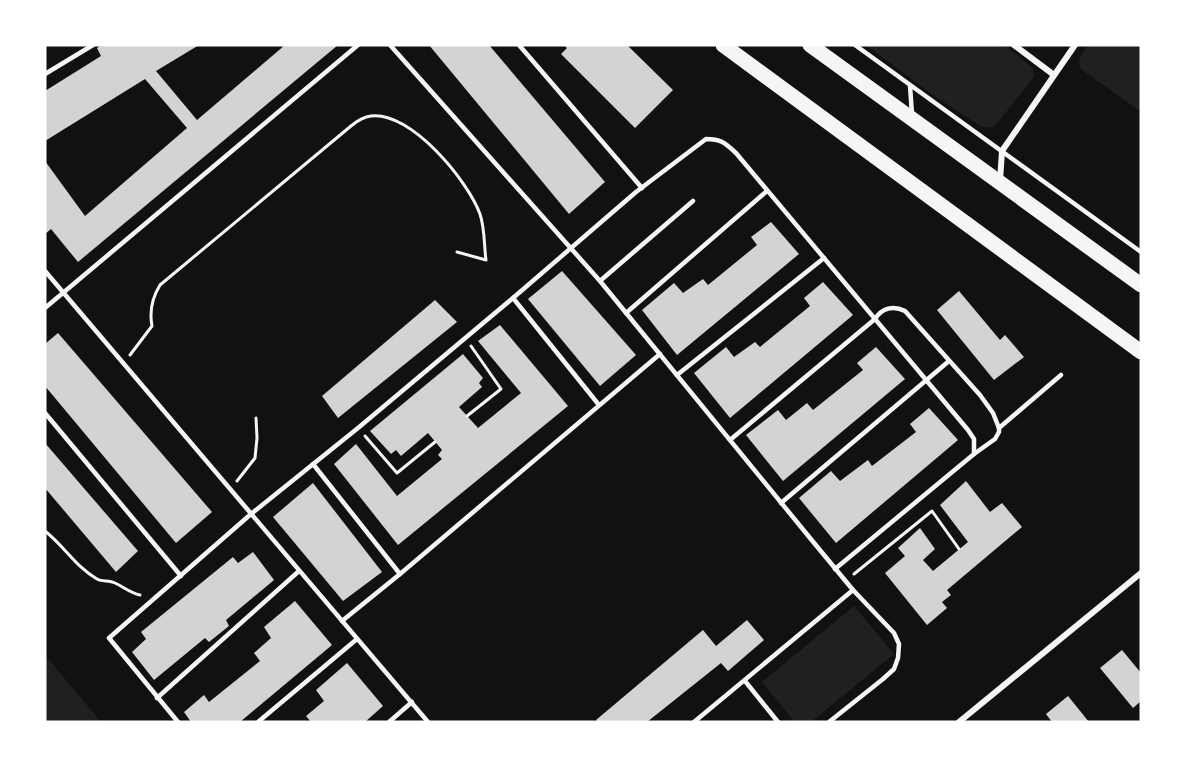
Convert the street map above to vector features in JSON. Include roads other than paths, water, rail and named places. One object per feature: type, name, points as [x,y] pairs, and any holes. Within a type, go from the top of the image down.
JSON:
[{"type":"main road","points":[[723,45],[1141,352]]},
{"type":"main road","points":[[810,45],[1141,285]]},
{"type":"street","points":[[1014,45],[1053,75]]},
{"type":"street","points":[[999,183],[1002,151],[1075,45]]},
{"type":"street","points":[[959,722],[1141,573]]},
{"type":"lane","points":[[45,74],[93,45]]},
{"type":"lane","points":[[45,308],[358,45]]},
{"type":"lane","points":[[390,45],[600,281],[853,590],[894,633],[899,644],[894,669],[829,722]]},
{"type":"lane","points":[[519,45],[642,188]]},
{"type":"lane","points":[[855,45],[1141,252]]},
{"type":"lane","points":[[910,86],[913,120]]},
{"type":"lane","points":[[178,722],[109,638],[251,514],[358,428],[642,188],[706,140],[715,139],[726,143],[736,153],[972,435],[974,454]]},
{"type":"lane","points":[[626,313],[767,191]]},
{"type":"lane","points":[[600,281],[693,201]]},
{"type":"lane","points":[[677,375],[824,258]]},
{"type":"lane","points":[[45,271],[428,722]]},
{"type":"lane","points":[[513,298],[599,405]]},
{"type":"lane","points":[[730,440],[881,312],[895,308],[905,311],[980,395],[993,413],[999,428]]},
{"type":"lane","points":[[342,621],[660,354]]},
{"type":"lane","points":[[781,503],[949,361]]},
{"type":"lane","points":[[836,569],[995,439],[999,428],[1061,375]]},
{"type":"lane","points":[[45,413],[181,576]]},
{"type":"lane","points":[[314,464],[400,574]]},
{"type":"lane","points":[[157,698],[299,571]]},
{"type":"lane","points":[[694,722],[853,590]]},
{"type":"lane","points":[[258,722],[357,639]]},
{"type":"lane","points":[[745,681],[778,722]]},
{"type":"lane","points":[[389,722],[412,702]]}]
